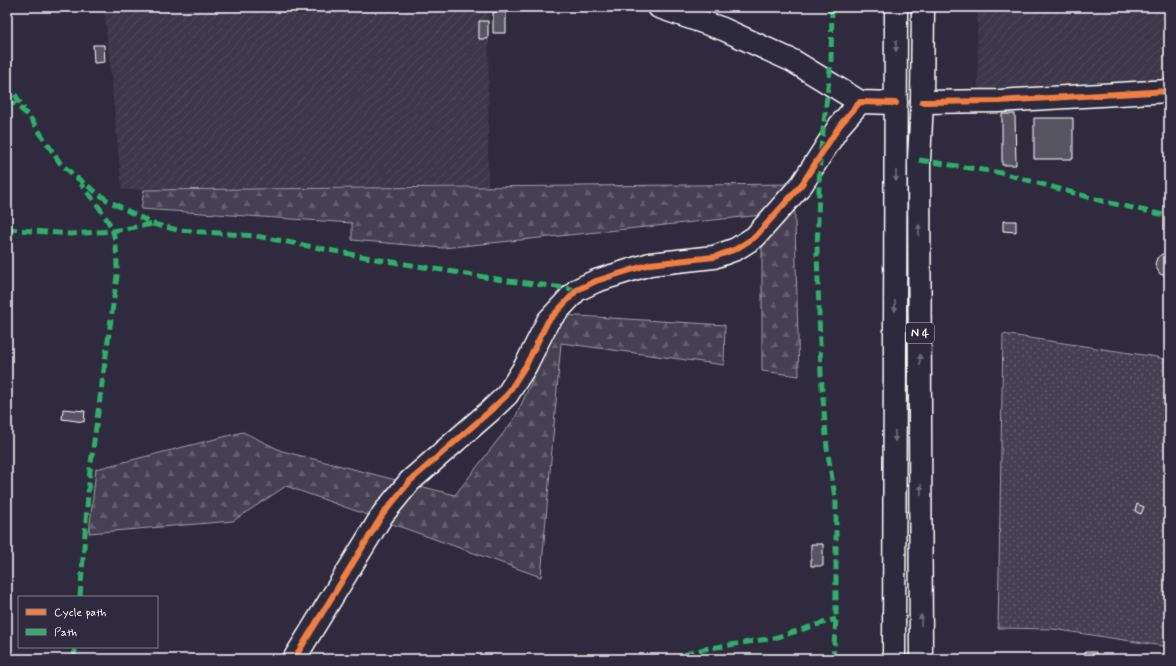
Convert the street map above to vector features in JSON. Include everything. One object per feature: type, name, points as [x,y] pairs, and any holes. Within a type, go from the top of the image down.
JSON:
[{"type":"main road","points":[[659,7],[723,29],[793,60],[860,102],[896,103]]},
{"type":"main road","name":"N 4","points":[[894,659],[896,7]]},
{"type":"main road","name":"N 4","points":[[921,659],[919,160],[922,102],[923,7]]},
{"type":"main road","points":[[922,102],[999,101],[1169,91]]},
{"type":"main road","points":[[294,659],[383,514],[410,481],[507,395],[526,365],[548,321],[576,290],[596,281],[650,264],[714,257],[736,249],[755,237],[802,184],[840,125],[860,102]]},
{"type":"shaded area","points":[[104,7],[489,7],[488,186],[122,190]]},
{"type":"shaded area","points":[[977,7],[1169,7],[1169,79],[978,89]]},
{"type":"green space","points":[[794,184],[799,376],[762,371],[762,215],[443,248],[352,240],[352,223],[141,209],[144,190]]},
{"type":"green space","points":[[562,315],[725,325],[724,365],[561,343],[541,577],[286,486],[233,521],[89,533],[96,469],[243,432],[282,451],[455,495],[515,418]]},
{"type":"green space","points":[[1003,334],[1157,357],[1169,361],[1169,647],[1053,629],[998,628]]},
{"type":"building","points":[[493,12],[506,12],[506,33],[493,33]]},
{"type":"building","points":[[479,21],[488,21],[488,39],[479,39]]},
{"type":"building","points":[[93,45],[104,45],[105,62],[94,63]]},
{"type":"building","points":[[1002,114],[1015,114],[1016,165],[1002,165]]},
{"type":"building","points":[[1034,118],[1073,118],[1073,159],[1034,159]]},
{"type":"building","points":[[1003,221],[1016,221],[1016,232],[1003,231]]},
{"type":"building","points":[[1169,253],[1169,275],[1166,276],[1160,274],[1155,264],[1157,258],[1162,254]]},
{"type":"building","points":[[63,409],[85,411],[84,422],[62,419]]},
{"type":"building","points":[[1137,504],[1144,507],[1141,514],[1135,511]]},
{"type":"building","points":[[811,544],[823,544],[823,566],[811,566]]},
{"type":"building","points":[[1085,652],[1096,652],[1096,659],[1085,659]]},
{"type":"marked path","points":[[832,7],[831,61],[820,157],[817,252],[821,374],[827,448],[836,503],[836,619],[833,659]]},
{"type":"marked path","points":[[7,82],[24,109]]},
{"type":"marked path","points":[[7,100],[14,103],[29,116],[60,163],[77,178],[107,200],[153,224],[178,230],[256,236],[381,260],[509,281],[577,290]]},
{"type":"marked path","points":[[919,160],[1002,173],[1106,202],[1169,216]]},
{"type":"marked path","points":[[80,596],[90,470],[117,276],[116,248],[111,226],[81,184]]},
{"type":"marked path","points":[[7,229],[71,234],[112,231],[153,224]]},
{"type":"marked path","points":[[670,659],[704,649],[774,638],[836,619]]},
{"type":"marked path","points":[[73,659],[76,648]]},
{"type":"cycle path","points":[[922,102],[999,101],[1169,91]]},
{"type":"cycle path","points":[[294,659],[383,514],[410,481],[507,395],[526,365],[548,321],[577,290],[596,281],[650,264],[714,257],[736,249],[755,237],[802,184],[840,125],[860,102],[896,103]]}]
